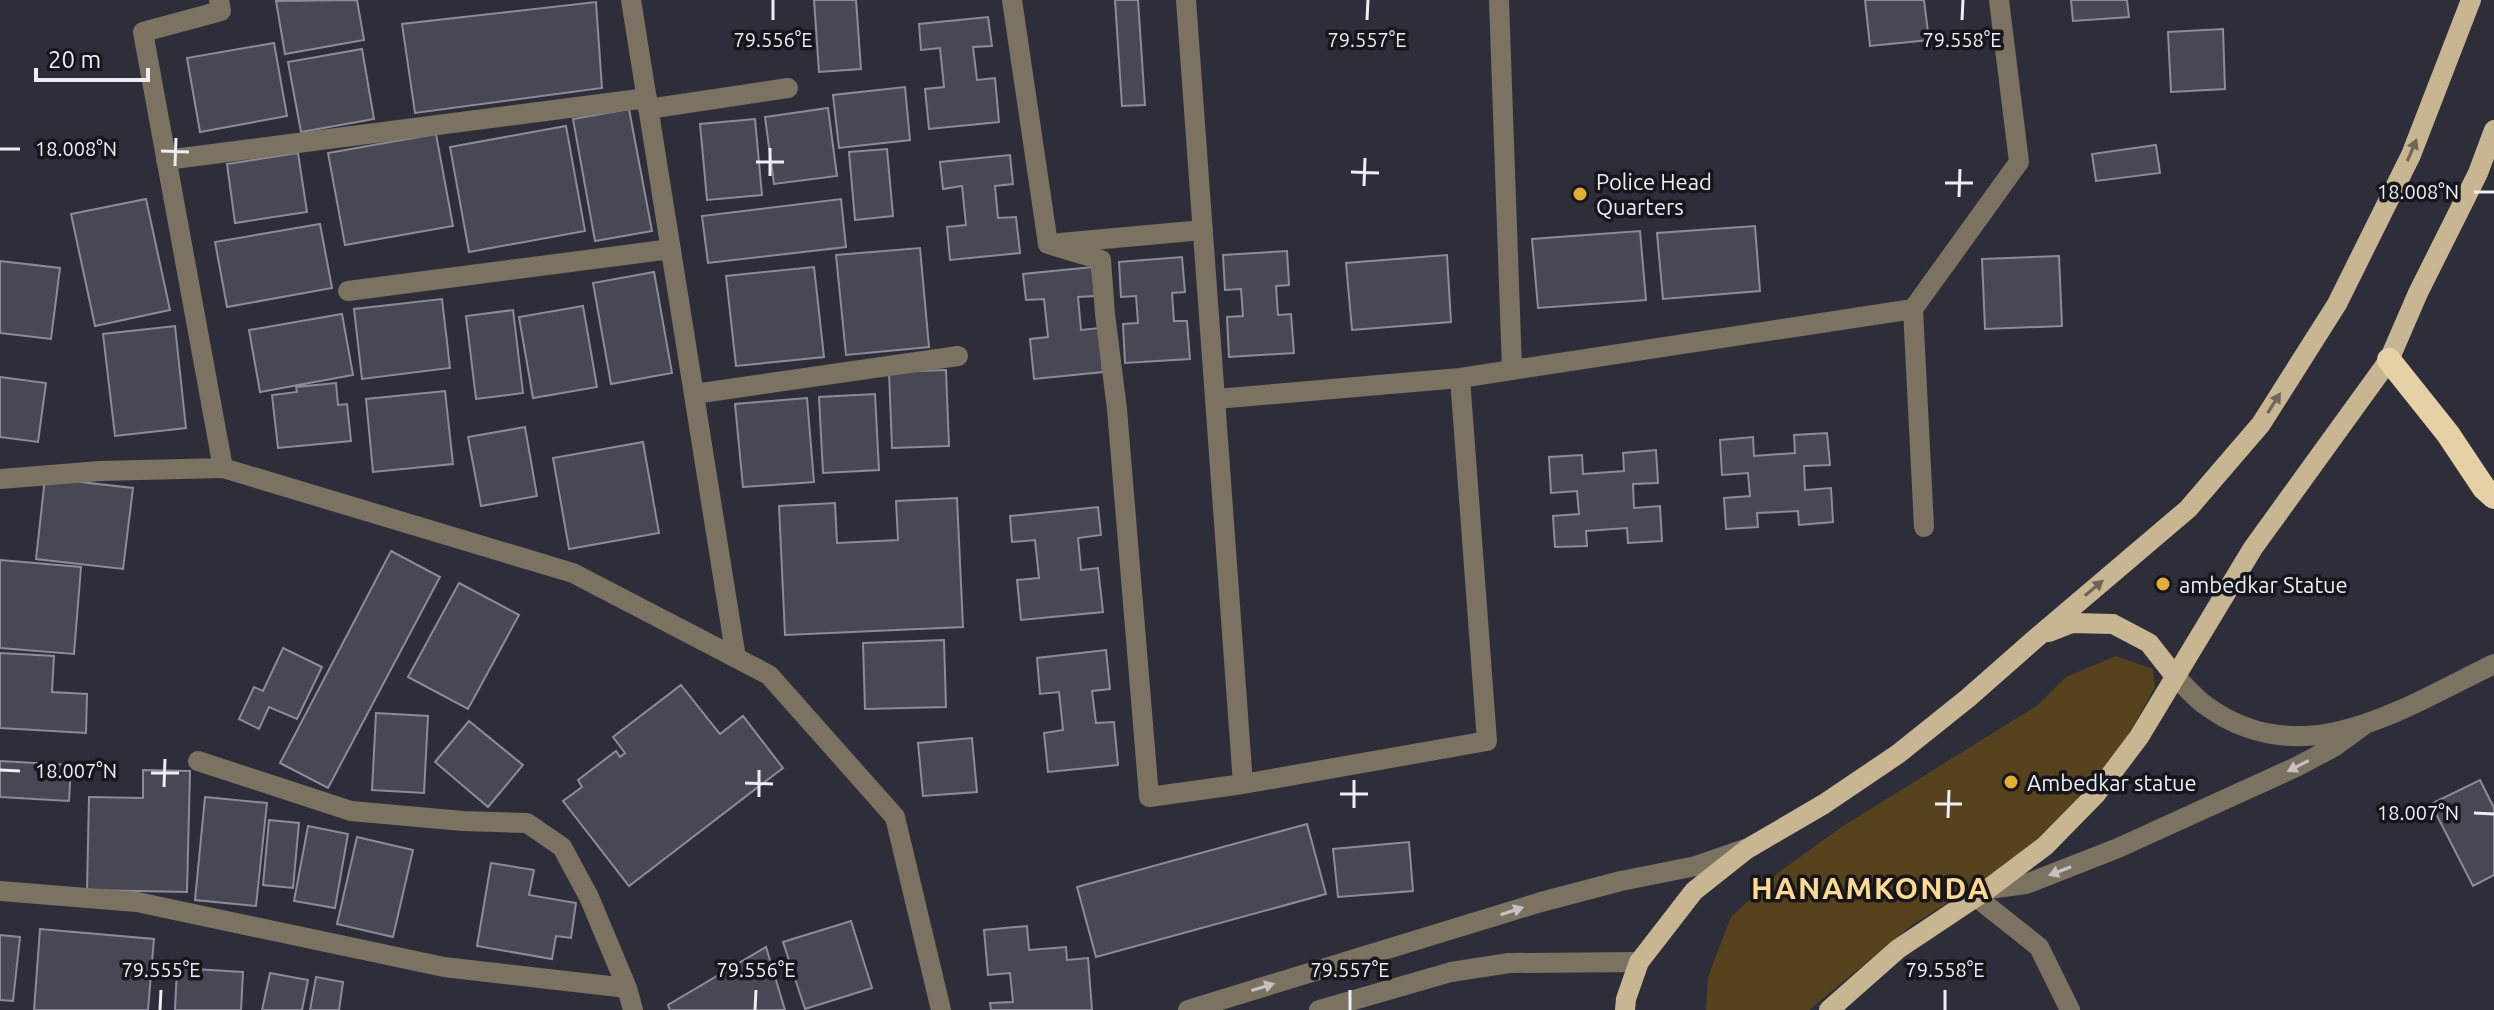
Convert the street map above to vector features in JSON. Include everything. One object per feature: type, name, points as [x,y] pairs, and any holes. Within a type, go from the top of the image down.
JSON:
[{"type":"highway","points":[[2389,360],[2448,434],[2484,488],[2494,497]]},
{"type":"main road","points":[[1625,1010],[1639,962],[1694,891],[1747,849],[1824,804],[1898,754],[1968,698],[2188,509],[2261,424],[2337,304],[2411,155],[2471,0]]},
{"type":"main road","points":[[1829,1010],[1898,949],[2045,846],[2096,794],[2139,737],[2253,548],[2389,360],[2418,293],[2478,173],[2494,130]]},
{"type":"main road","points":[[2035,639],[2072,623],[2113,624],[2149,643],[2174,675]]},
{"type":"street","points":[[219,0],[221,11],[143,32],[223,468]]},
{"type":"street","points":[[631,0],[736,658]]},
{"type":"street","points":[[1012,0],[1048,244]]},
{"type":"street","points":[[1186,0],[1243,784]]},
{"type":"street","points":[[1499,0],[1512,370]]},
{"type":"street","points":[[1924,527],[1913,309],[2019,162],[1999,0]]},
{"type":"street","points":[[166,160],[788,88]]},
{"type":"street","points":[[1048,244],[1203,230]]},
{"type":"street","points":[[1048,244],[1101,260],[1149,797],[1243,784],[1487,741],[1460,378]]},
{"type":"street","points":[[348,291],[671,249]]},
{"type":"street","points":[[1216,399],[1460,378],[1913,309]]},
{"type":"street","points":[[694,394],[958,356]]},
{"type":"street","points":[[0,479],[100,471],[223,468],[573,573],[769,675],[895,817],[941,1010]]},
{"type":"street","points":[[2174,675],[2204,705],[2241,725],[2282,737],[2324,736],[2364,725],[2494,664]]},
{"type":"street","points":[[1982,893],[2026,884],[2118,848],[2296,767],[2334,747],[2364,725]]},
{"type":"street","points":[[198,761],[351,811],[527,823],[562,847],[589,897],[633,1010]]},
{"type":"street","points":[[1188,1010],[1541,902],[1696,866],[1747,849]]},
{"type":"street","points":[[0,891],[137,902],[444,967],[627,988]]},
{"type":"street","points":[[1982,893],[2039,947],[2070,1010]]},
{"type":"street","points":[[1319,1010],[1465,969],[1509,963],[1639,962]]},
{"type":"shaded area","points":[[2116,656],[2153,669],[2155,687],[2124,743],[2076,800],[2035,842],[1976,886],[1912,925],[1809,1010],[1706,1010],[1708,977],[1731,917],[1779,872],[1840,828],[2038,705],[2066,677]]},
{"type":"building","points":[[357,0],[364,40],[285,54],[276,1]]},
{"type":"building","points":[[814,0],[856,0],[861,69],[819,72]]},
{"type":"building","points":[[1115,0],[1138,0],[1145,105],[1122,106]]},
{"type":"building","points":[[1865,0],[1924,0],[1929,40],[1870,46]]},
{"type":"building","points":[[2071,0],[2127,0],[2129,17],[2073,21]]},
{"type":"building","points":[[596,2],[602,88],[415,113],[402,24]]},
{"type":"building","points":[[988,17],[992,46],[973,47],[977,80],[995,78],[999,122],[929,129],[925,89],[944,87],[940,48],[921,50],[919,24]]},
{"type":"building","points":[[2223,29],[2225,89],[2171,92],[2168,32]]},
{"type":"building","points":[[274,43],[287,116],[200,132],[187,58]]},
{"type":"building","points":[[362,49],[374,119],[301,132],[288,62]]},
{"type":"building","points":[[905,87],[910,140],[839,148],[833,95]]},
{"type":"building","points":[[828,108],[837,176],[774,184],[765,117]]},
{"type":"building","points":[[629,109],[652,231],[595,241],[573,119]]},
{"type":"building","points":[[755,119],[762,195],[707,200],[700,124]]},
{"type":"building","points":[[566,126],[585,231],[469,252],[450,147]]},
{"type":"building","points":[[436,134],[453,226],[345,245],[328,153]]},
{"type":"building","points":[[2156,145],[2160,173],[2096,181],[2092,154]]},
{"type":"building","points":[[887,149],[893,216],[855,220],[849,152]]},
{"type":"building","points":[[298,153],[307,212],[235,223],[227,164]]},
{"type":"building","points":[[1010,155],[1013,184],[995,186],[998,218],[1016,217],[1020,253],[950,260],[947,227],[966,225],[962,186],[943,189],[940,162]]},
{"type":"building","points":[[146,199],[170,310],[95,326],[71,214]]},
{"type":"building","points":[[841,199],[846,247],[708,263],[702,216]]},
{"type":"building","points":[[320,224],[332,288],[227,307],[215,242]]},
{"type":"building","points":[[1755,226],[1760,291],[1663,299],[1657,233]]},
{"type":"building","points":[[1640,231],[1646,300],[1538,308],[1532,239]]},
{"type":"building","points":[[920,248],[929,347],[846,355],[836,255]]},
{"type":"building","points":[[1287,251],[1289,285],[1276,286],[1278,315],[1291,314],[1294,353],[1229,357],[1227,317],[1243,316],[1241,289],[1225,290],[1223,255]]},
{"type":"building","points":[[1447,255],[1451,322],[1352,330],[1346,263]]},
{"type":"building","points":[[2059,256],[2062,326],[1985,329],[1982,259]]},
{"type":"building","points":[[1182,257],[1185,292],[1172,293],[1174,321],[1187,321],[1190,359],[1125,363],[1123,324],[1138,323],[1136,296],[1121,297],[1119,262]]},
{"type":"building","points":[[0,261],[60,268],[51,339],[0,333]]},
{"type":"building","points":[[814,267],[824,357],[736,366],[726,276]]},
{"type":"building","points":[[1092,267],[1095,296],[1078,297],[1081,330],[1099,328],[1103,372],[1034,379],[1030,339],[1048,337],[1044,299],[1026,300],[1023,274]]},
{"type":"building","points":[[654,272],[672,373],[611,384],[593,283]]},
{"type":"building","points":[[442,299],[450,368],[362,379],[354,309]]},
{"type":"building","points":[[583,306],[597,387],[533,398],[519,317]]},
{"type":"building","points":[[513,310],[523,393],[476,399],[466,316]]},
{"type":"building","points":[[342,314],[353,375],[260,392],[249,330]]},
{"type":"building","points":[[175,326],[186,428],[115,436],[103,334]]},
{"type":"building","points":[[946,370],[949,446],[892,448],[889,372]]},
{"type":"building","points":[[0,377],[46,383],[38,442],[0,437]]},
{"type":"building","points":[[336,383],[338,405],[347,404],[351,441],[278,448],[272,395],[297,392],[296,387]]},
{"type":"building","points":[[445,391],[453,464],[373,472],[366,399]]},
{"type":"building","points":[[875,394],[879,470],[823,473],[819,397]]},
{"type":"building","points":[[807,398],[814,482],[743,487],[735,404]]},
{"type":"building","points":[[525,427],[537,496],[481,506],[468,437]]},
{"type":"building","points":[[1827,433],[1830,465],[1804,466],[1805,490],[1831,488],[1833,522],[1799,525],[1798,511],[1757,513],[1758,527],[1726,529],[1724,498],[1750,496],[1748,473],[1722,475],[1720,440],[1753,437],[1754,456],[1795,453],[1794,435]]},
{"type":"building","points":[[643,442],[659,533],[569,549],[553,458]]},
{"type":"building","points":[[1656,450],[1658,483],[1633,484],[1634,508],[1660,506],[1662,541],[1628,543],[1627,528],[1586,531],[1587,546],[1555,547],[1553,516],[1579,514],[1577,491],[1551,493],[1549,457],[1582,455],[1583,474],[1624,471],[1623,453]]},
{"type":"building","points":[[45,478],[133,488],[123,569],[36,559]]},
{"type":"building","points":[[957,498],[963,627],[785,635],[779,506],[835,503],[837,543],[898,540],[896,501]]},
{"type":"building","points":[[1098,507],[1101,535],[1078,538],[1081,570],[1098,568],[1103,612],[1021,620],[1017,580],[1039,578],[1035,540],[1012,542],[1010,516]]},
{"type":"building","points":[[391,551],[440,577],[328,788],[280,763]]},
{"type":"building","points":[[0,560],[81,567],[74,654],[0,648]]},
{"type":"building","points":[[459,583],[519,615],[468,709],[408,677]]},
{"type":"building","points":[[944,640],[946,707],[865,709],[863,643]]},
{"type":"building","points":[[283,648],[322,667],[297,719],[269,707],[259,729],[239,719],[254,687],[263,691]]},
{"type":"building","points":[[1106,650],[1110,689],[1092,691],[1096,723],[1114,722],[1118,765],[1048,772],[1044,733],[1063,730],[1059,692],[1040,694],[1037,658]]},
{"type":"building","points":[[0,653],[54,656],[52,692],[87,694],[86,733],[0,728]]},
{"type":"building","points":[[681,685],[720,734],[743,716],[783,768],[629,886],[563,801],[582,787],[578,780],[616,751],[620,757],[625,753],[613,737]]},
{"type":"building","points":[[376,713],[428,716],[424,793],[372,790]]},
{"type":"building","points":[[469,721],[523,765],[488,807],[435,762]]},
{"type":"building","points":[[972,738],[977,792],[923,796],[918,743]]},
{"type":"building","points":[[0,761],[71,765],[69,801],[0,797]]},
{"type":"building","points":[[143,770],[190,771],[187,892],[87,890],[89,797],[143,798]]},
{"type":"building","points":[[2480,780],[2494,808],[2494,875],[2473,886],[2431,804]]},
{"type":"building","points":[[205,797],[267,803],[256,906],[195,900]]},
{"type":"building","points":[[269,820],[299,823],[293,888],[263,885]]},
{"type":"building","points":[[1307,824],[1326,894],[1096,957],[1077,887]]},
{"type":"building","points":[[308,826],[348,834],[335,908],[294,901]]},
{"type":"building","points":[[357,837],[413,850],[393,937],[337,924]]},
{"type":"building","points":[[1409,842],[1413,891],[1338,897],[1333,849]]},
{"type":"building","points":[[491,863],[534,870],[529,895],[576,903],[571,938],[556,936],[552,959],[477,946]]},
{"type":"building","points":[[851,921],[872,988],[805,1009],[783,942]]},
{"type":"building","points":[[1027,926],[1029,950],[1066,947],[1067,960],[1088,958],[1092,1010],[991,1010],[990,1003],[1013,1002],[1010,973],[988,975],[984,930]]},
{"type":"building","points":[[40,929],[154,939],[148,1010],[34,1010]]},
{"type":"building","points":[[0,935],[20,937],[13,1001],[0,1000]]},
{"type":"building","points":[[766,947],[785,1010],[670,1010],[668,1005]]},
{"type":"building","points":[[177,968],[243,972],[241,1010],[175,1010]]},
{"type":"building","points":[[270,973],[308,980],[302,1010],[262,1010]]},
{"type":"building","points":[[316,977],[343,982],[339,1010],[310,1010]]},
{"type":"place","name":"Police Head Quarters","points":[[1580,194]]},
{"type":"place","name":"ambedkar Statue","points":[[2163,584]]},
{"type":"place","name":"Ambedkar statue","points":[[2011,782]]},
{"type":"district","name":"HANAMKONDA","points":[[1871,888]]}]
